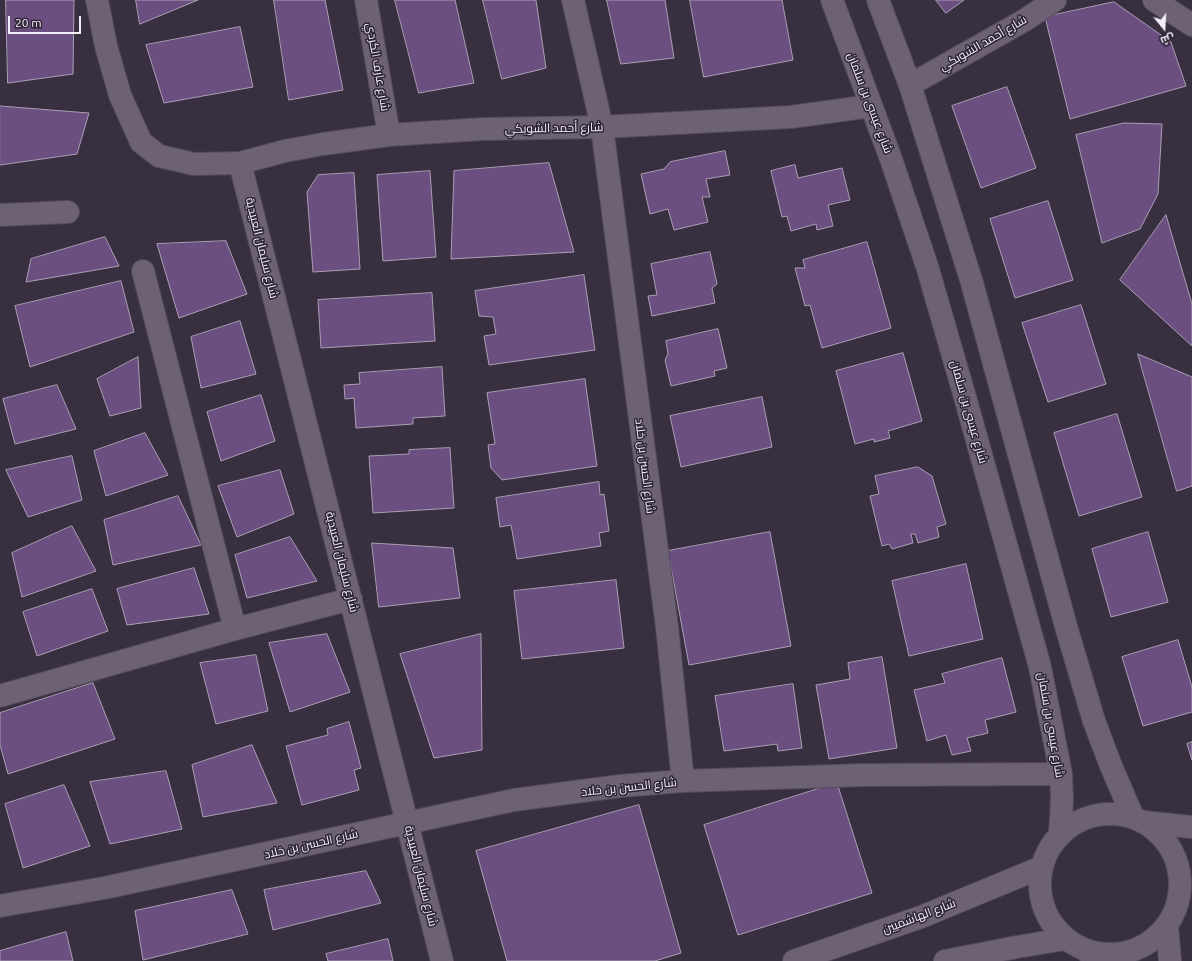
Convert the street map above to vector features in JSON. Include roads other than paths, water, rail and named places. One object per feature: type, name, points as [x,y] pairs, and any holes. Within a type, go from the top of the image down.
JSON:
[{"type":"street","name":"شارع أحمد الشوبكي","points":[[97,0],[106,46],[120,95],[141,142],[159,156],[194,164],[240,163],[300,148],[389,135],[483,130],[602,127],[791,117],[870,106]]},
{"type":"street","name":"شارع عارف الكردي","points":[[366,0],[389,135]]},
{"type":"street","points":[[573,0],[602,127]]},
{"type":"street","name":"شارع عيسى بن سلمان","points":[[832,0],[870,106],[891,159],[927,266],[1040,667],[1061,774],[1062,800],[1060,834]]},
{"type":"street","points":[[878,0],[910,85],[972,283],[1065,622],[1094,721],[1111,766],[1138,820],[1164,838],[1177,861],[1181,886],[1170,961]]},
{"type":"street","name":"شارع أحمد الشوبكي","points":[[910,85],[1025,20],[1054,0]]},
{"type":"street","points":[[1154,0],[1192,25]]},
{"type":"street","name":"شارع الحسن بن خلاد","points":[[0,906],[112,887],[514,800],[620,786],[683,781],[667,627],[602,127]]},
{"type":"street","name":"شارع سليمان العبيدية","points":[[240,163],[352,599],[442,961]]},
{"type":"street","points":[[0,215],[68,212]]},
{"type":"street","points":[[143,271],[235,629]]},
{"type":"street","points":[[0,696],[235,629],[352,599]]},
{"type":"street","points":[[683,781],[864,775],[1061,774]]},
{"type":"street","points":[[1178,914],[1152,942],[1132,952],[1091,956],[1066,940],[1048,919],[1040,894],[1042,866],[1053,843],[1060,834],[1076,823],[1094,816],[1114,814],[1138,820],[1192,827]]},
{"type":"street","name":"شارع الهاشميين","points":[[794,961],[920,917],[1042,866]]},
{"type":"street","points":[[945,961],[1017,947],[1066,940]]}]
